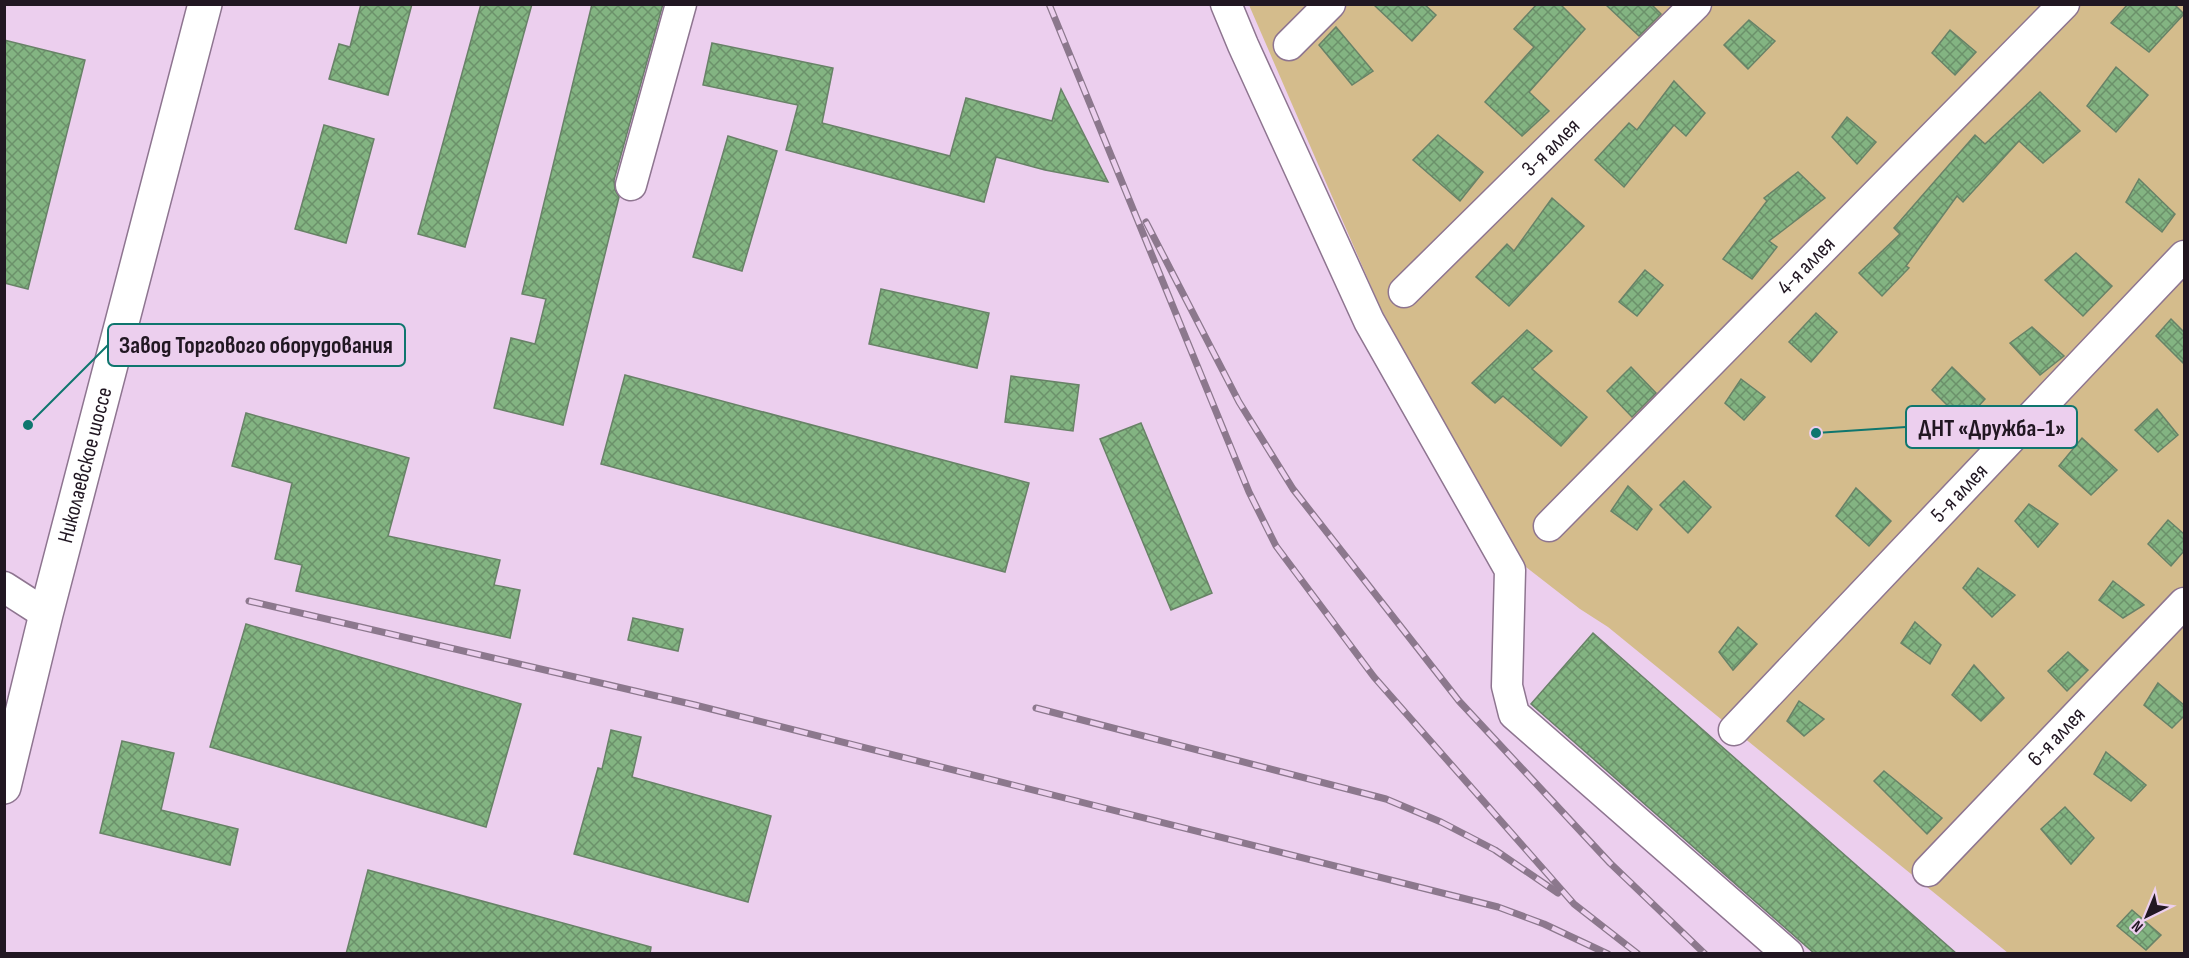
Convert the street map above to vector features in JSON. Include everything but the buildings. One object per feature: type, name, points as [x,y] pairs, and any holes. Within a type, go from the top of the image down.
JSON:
[{"type":"main road","name":"Николаевское шоссе","points":[[4,787],[46,614],[205,4]]},
{"type":"street","points":[[631,184],[681,4]]},
{"type":"street","points":[[1226,4],[1369,321],[1510,570],[1507,686],[1514,714],[1788,954]]},
{"type":"street","points":[[1289,45],[1330,4]]},
{"type":"street","name":"3-я аллея","points":[[1404,292],[1696,4]]},
{"type":"street","name":"4-я аллея","points":[[1549,526],[2064,4]]},
{"type":"street","name":"5-я аллея","points":[[1734,730],[2184,256]]},
{"type":"street","points":[[4,587],[46,614]]},
{"type":"street","name":"6-я аллея","points":[[1928,871],[2184,603]]},
{"type":"shaded area","points":[[1249,5],[2184,5],[2184,953],[2008,953],[1608,627],[1580,609],[1517,560],[1380,307]]},
{"type":"railway","points":[[1049,4],[1249,492],[1276,546],[1374,677],[1574,904],[1638,954]]},
{"type":"railway","points":[[1146,222],[1239,402],[1293,489],[1459,701],[1610,863],[1705,954]]},
{"type":"railway","points":[[249,601],[695,705],[1498,907],[1544,924],[1608,954]]},
{"type":"railway","points":[[1036,708],[1386,799],[1441,822],[1495,850],[1558,893]]},
{"type":"place","name":"Завод Торгового оборудования","points":[[28,425]]},
{"type":"place","name":"ДНТ «Дружба-1»","points":[[1816,433]]}]
